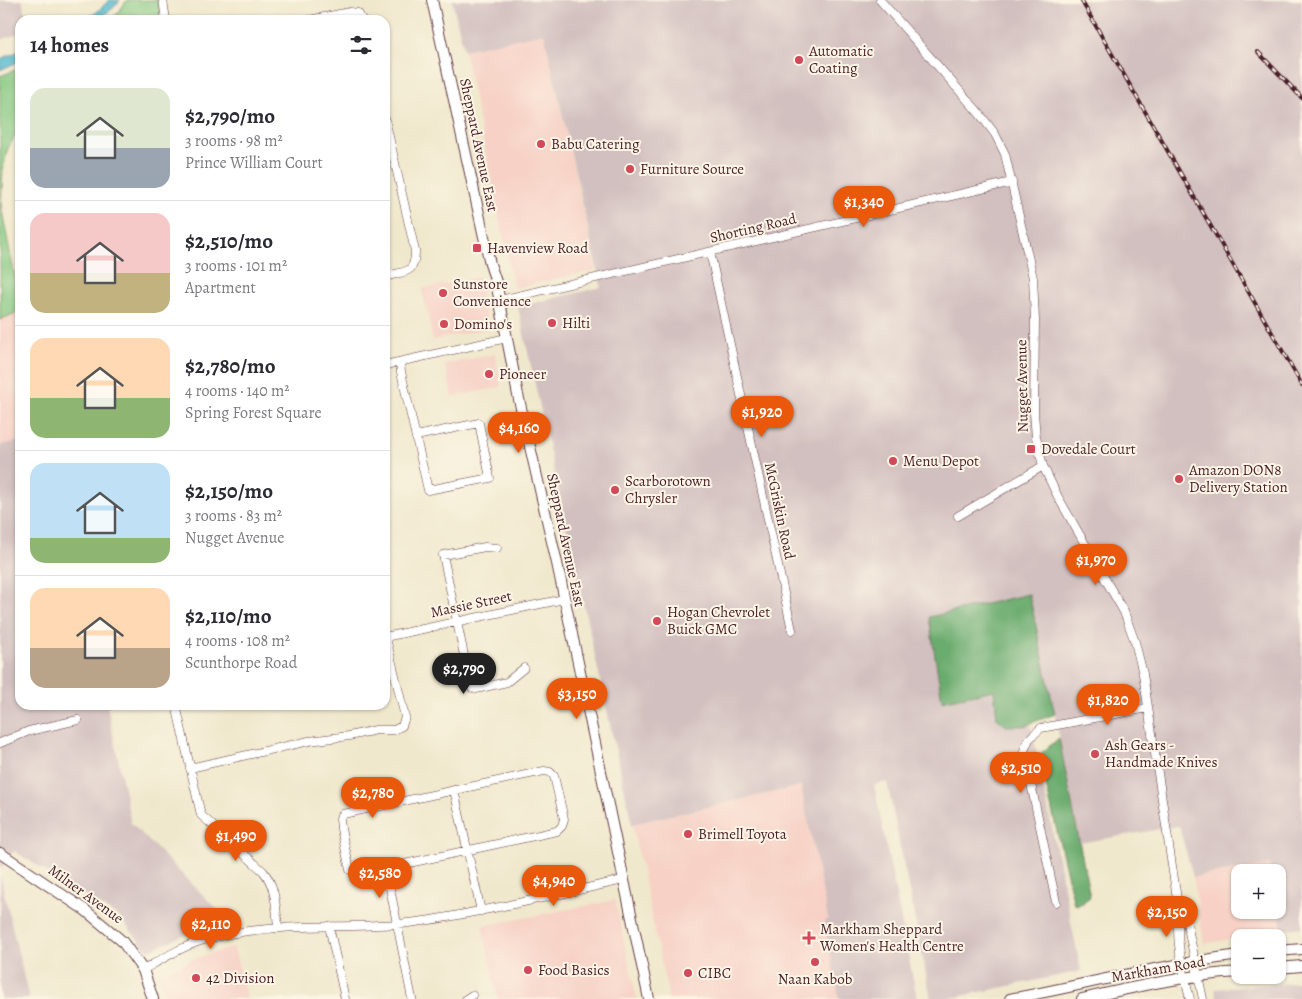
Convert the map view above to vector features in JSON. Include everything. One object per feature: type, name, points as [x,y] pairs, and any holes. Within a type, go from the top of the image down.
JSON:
[{"type":"main road","name":"Sheppard Avenue East","points":[[432,0],[490,264],[500,300],[649,999]]},
{"type":"main road","name":"Milner Avenue","points":[[0,853],[85,910],[111,930],[124,943],[143,970],[153,999]]},
{"type":"main road","points":[[1286,950],[1302,949]]},
{"type":"main road","name":"Markham Road","points":[[1010,999],[1138,971],[1231,956]]},
{"type":"main road","points":[[1286,967],[1302,966]]},
{"type":"main road","name":"Markham Road","points":[[1082,999],[1185,978],[1231,973]]},
{"type":"street","points":[[163,0],[165,15]]},
{"type":"street","name":"Nugget Avenue","points":[[880,0],[980,112],[995,134],[1005,154],[1033,278],[1035,320],[1034,412],[1036,437],[1043,466],[1124,612],[1138,651],[1179,912],[1177,928],[1182,963],[1190,999]]},
{"type":"street","points":[[335,15],[350,12],[359,15]]},
{"type":"street","points":[[390,141],[415,251],[415,262],[412,268],[403,273],[398,272],[390,274]]},
{"type":"street","name":"Shorting Road","points":[[500,300],[1012,182]]},
{"type":"street","name":"McGriskin Road","points":[[710,252],[792,630]]},
{"type":"street","points":[[390,364],[507,338]]},
{"type":"street","points":[[400,362],[416,436],[428,490],[490,478],[479,423],[416,436]]},
{"type":"street","points":[[958,516],[1043,466]]},
{"type":"street","points":[[497,548],[485,547],[443,555],[472,688],[507,682],[524,668]]},
{"type":"street","name":"Massie Street","points":[[390,635],[564,598]]},
{"type":"street","points":[[190,768],[309,741],[399,728],[404,723],[405,716],[390,656]]},
{"type":"street","points":[[1056,902],[1024,751],[1029,739],[1041,728],[1148,708]]},
{"type":"street","points":[[177,710],[201,815],[259,867],[270,880],[278,927]]},
{"type":"street","points":[[0,744],[29,730],[78,720]]},
{"type":"street","points":[[544,771],[550,772],[554,776],[564,819],[562,826],[557,831],[386,868],[357,872],[350,870],[341,829],[340,818],[344,814],[454,790],[544,771]]},
{"type":"street","points":[[454,790],[481,910]]},
{"type":"street","points":[[386,868],[412,999]]},
{"type":"street","points":[[143,970],[203,940],[248,931],[278,927],[396,924],[438,919],[623,880]]},
{"type":"street","name":"Nugget Avenue","points":[[1179,912],[1187,923],[1203,999]]},
{"type":"street","points":[[329,926],[345,999]]},
{"type":"shaded area","points":[[0,0],[22,0],[26,15],[15,15],[15,35],[0,40]]},
{"type":"shaded area","points":[[452,0],[1302,0],[1302,927],[1282,929],[1280,919],[1286,919],[1286,864],[1231,864],[1231,871],[1193,877],[1179,826],[1079,843],[1055,714],[1029,594],[1022,681],[1081,971],[947,999],[931,999],[887,782],[874,785],[917,999],[839,999],[824,921],[828,919],[801,786],[632,824],[518,307],[601,287],[544,33],[464,50]]},
{"type":"shaded area","points":[[544,32],[596,270],[514,288],[464,50]]},
{"type":"shaded area","points":[[478,277],[489,328],[433,340],[422,289]]},
{"type":"shaded area","points":[[15,313],[15,442],[0,445],[0,320]]},
{"type":"shaded area","points":[[495,354],[501,387],[452,397],[445,364]]},
{"type":"shaded area","points":[[15,442],[15,710],[108,710],[131,823],[228,920],[190,932],[148,951],[119,917],[14,851],[0,869],[0,445]]},
{"type":"shaded area","points":[[801,786],[828,919],[824,921],[839,999],[669,999],[632,824]]},
{"type":"shaded area","points":[[1231,871],[1231,919],[1280,919],[1282,929],[1231,929],[1231,939],[1204,944],[1193,877]]},
{"type":"shaded area","points":[[0,875],[29,999],[0,999]]},
{"type":"shaded area","points":[[615,900],[637,999],[498,999],[482,926]]},
{"type":"shaded area","points":[[234,947],[247,999],[166,999],[160,975],[195,958]]},
{"type":"shaded area","points":[[1302,982],[1302,999],[1217,999],[1215,989],[1286,984]]},
{"type":"green space","points":[[127,0],[158,0],[160,15],[115,15]]},
{"type":"green space","points":[[15,70],[15,136],[8,148],[3,167],[1,206],[15,277],[15,313],[0,320],[0,76]]},
{"type":"green space","points":[[1029,594],[1055,714],[1024,726],[1006,726],[997,718],[994,690],[942,701],[929,617]]},
{"type":"green space","points":[[1059,738],[1090,897],[1079,905],[1074,904],[1039,755]]},
{"type":"water","points":[[109,0],[120,0],[113,9],[104,15],[92,15]]},
{"type":"water","points":[[15,53],[15,63],[0,70],[0,59]]},
{"type":"railway","points":[[1081,0],[1302,385]]},
{"type":"railway","points":[[1258,52],[1302,98]]},
{"type":"place","name":"Automatic Coating","points":[[799,60]]},
{"type":"place","name":"Babu Catering","points":[[541,144]]},
{"type":"place","name":"Furniture Source","points":[[630,169]]},
{"type":"place","name":"Havenview Road","points":[[477,248]]},
{"type":"place","name":"Sunstore Convenience","points":[[443,293]]},
{"type":"place","name":"Hilti","points":[[552,323]]},
{"type":"place","name":"Domino's","points":[[444,324]]},
{"type":"place","name":"Pioneer","points":[[489,374]]},
{"type":"place","name":"Dovedale Court","points":[[1031,449]]},
{"type":"place","name":"Menu Depot","points":[[893,461]]},
{"type":"place","name":"Amazon DON8 Delivery Station","points":[[1179,479]]},
{"type":"place","name":"Scarborotown Chrysler","points":[[615,490]]},
{"type":"place","name":"Hogan Chevrolet Buick GMC","points":[[657,621]]},
{"type":"place","name":"Ash Gears - Handmade Knives","points":[[1095,754]]},
{"type":"place","name":"Brimell Toyota","points":[[688,834]]},
{"type":"place","name":"Markham Sheppard Women's Health Centre","points":[[809,938]]},
{"type":"place","name":"Naan Kabob","points":[[815,962]]},
{"type":"place","name":"Food Basics","points":[[528,970]]},
{"type":"place","name":"CIBC","points":[[688,973]]},
{"type":"place","name":"42 Division","points":[[196,978]]}]
